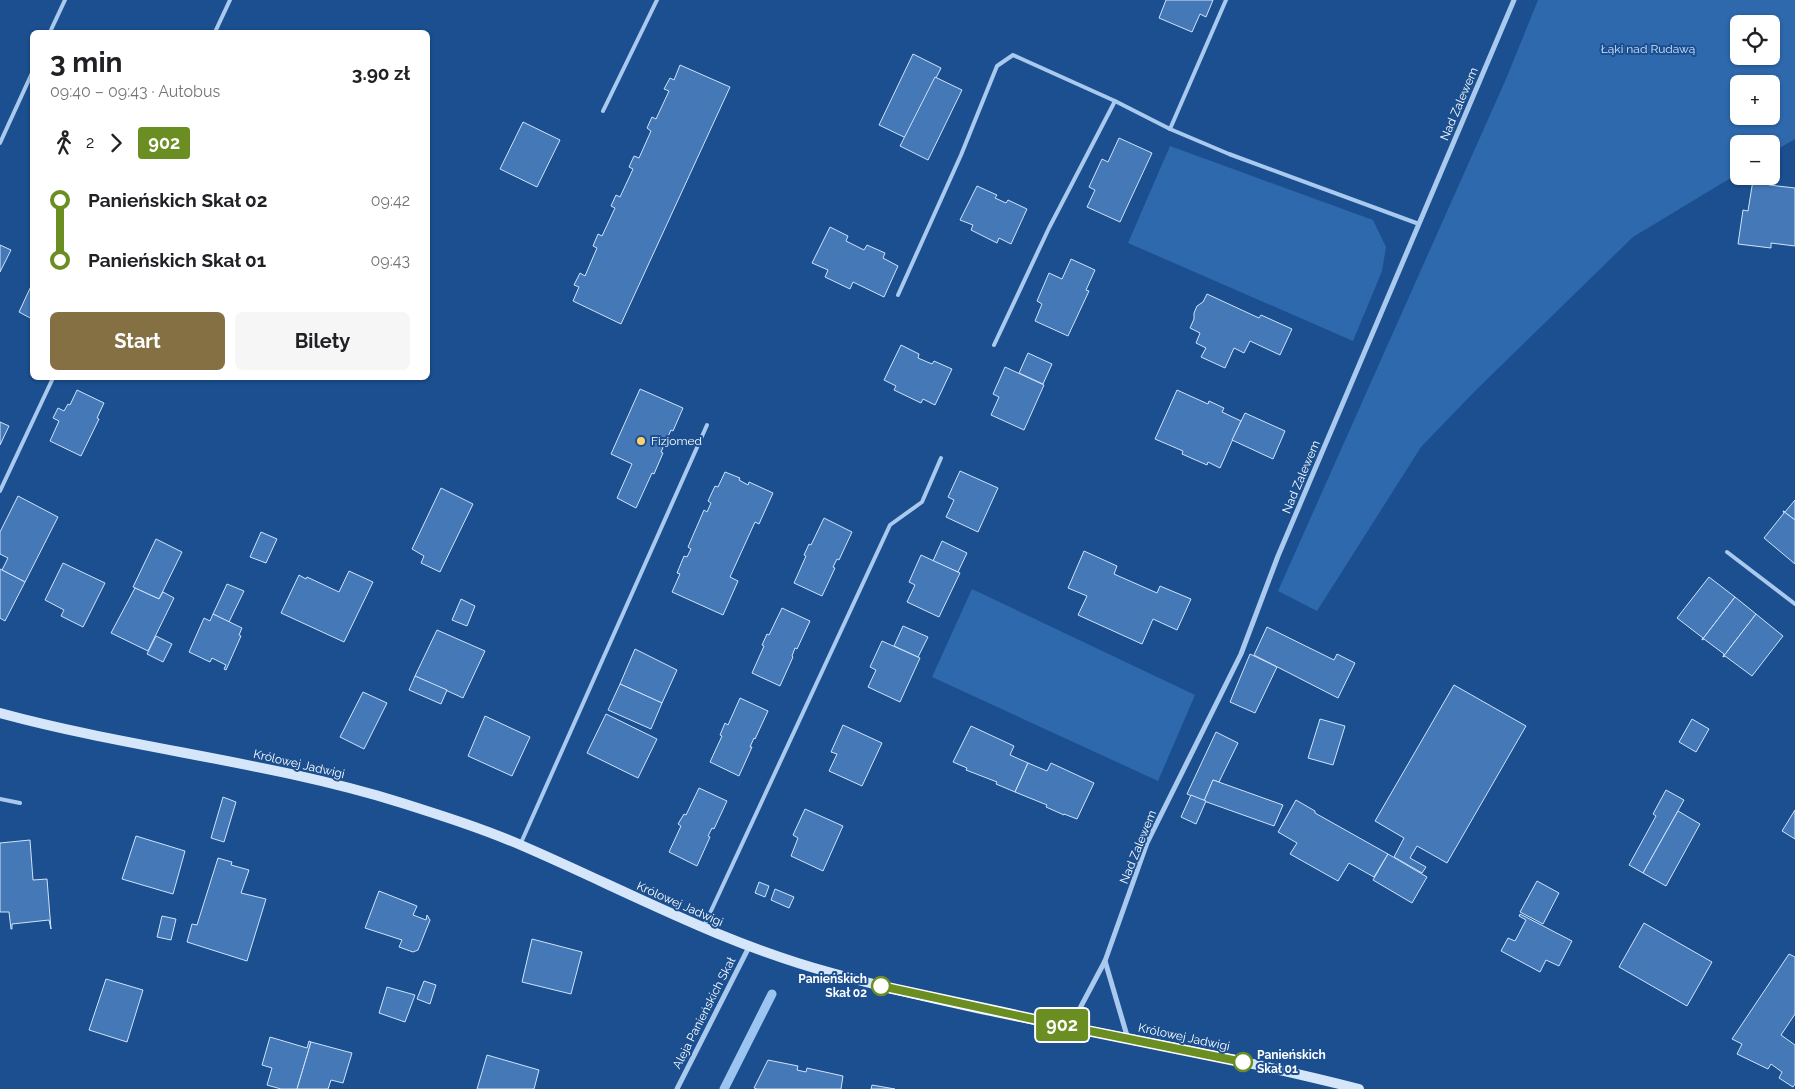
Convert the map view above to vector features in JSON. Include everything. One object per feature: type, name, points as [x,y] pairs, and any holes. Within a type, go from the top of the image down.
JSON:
[{"type":"street","name":"Nad Zalewem","points":[[1070,1027],[1105,961],[1147,843],[1240,654],[1278,556],[1514,0]]},
{"type":"street","name":"Królowej Jadwigi","points":[[0,714],[85,733],[309,777],[401,803],[520,845],[749,947],[829,973],[1070,1027],[1253,1064],[1359,1089]]},
{"type":"street","name":"Aleja Panieńskich Skał","points":[[677,1089],[749,947]]},
{"type":"street","points":[[1105,961],[1128,1038]]},
{"type":"lane","points":[[51,30],[65,0]]},
{"type":"lane","points":[[216,30],[230,0]]},
{"type":"lane","points":[[603,111],[657,0]]},
{"type":"lane","points":[[1170,129],[1226,0]]},
{"type":"lane","points":[[898,295],[961,155],[997,66],[1013,55],[1115,101],[1170,129],[1229,154],[1419,224]]},
{"type":"lane","points":[[0,143],[30,76]]},
{"type":"lane","points":[[994,345],[1048,228],[1115,101]]},
{"type":"lane","points":[[0,491],[52,380]]},
{"type":"lane","points":[[520,845],[707,426]]},
{"type":"lane","points":[[703,928],[890,525],[922,502],[941,458]]},
{"type":"lane","points":[[1727,552],[1795,604]]},
{"type":"lane","points":[[0,798],[20,803]]},
{"type":"green space","name":"Łąki nad Rudawą","points":[[1538,0],[1795,0],[1795,139],[1780,148],[1780,135],[1730,135],[1730,178],[1633,237],[1475,391],[1421,447],[1317,611],[1278,591],[1506,79]]},
{"type":"green space","points":[[1170,146],[1373,220],[1386,247],[1382,271],[1353,341],[1128,243]]},
{"type":"green space","points":[[972,589],[1195,695],[1158,781],[932,677]]},
{"type":"building","points":[[1166,0],[1213,0],[1206,17],[1200,14],[1192,32],[1159,18]]},
{"type":"building","points":[[913,54],[941,68],[906,138],[879,125]]},
{"type":"building","points":[[680,65],[730,87],[621,324],[573,301],[579,287],[574,285],[580,273],[585,276],[597,248],[593,246],[598,234],[602,236],[615,208],[611,206],[616,195],[620,197],[633,169],[629,167],[634,156],[639,158],[651,131],[647,128],[652,117],[656,119],[669,91],[664,89],[670,78],[674,80]]},
{"type":"building","points":[[935,77],[962,90],[928,160],[900,146]]},
{"type":"building","points":[[523,122],[560,140],[537,187],[500,169]]},
{"type":"building","points":[[1119,138],[1152,153],[1120,222],[1087,207],[1095,190],[1089,187],[1102,159],[1108,162]]},
{"type":"building","points":[[1752,185],[1795,188],[1795,246],[1771,243],[1771,248],[1738,244],[1743,210],[1748,211]]},
{"type":"building","points":[[977,186],[997,195],[995,198],[1006,203],[1008,200],[1027,209],[1011,244],[999,238],[997,243],[971,230],[973,225],[960,220]]},
{"type":"building","points":[[830,227],[848,236],[846,241],[864,250],[867,245],[885,253],[883,258],[898,266],[884,297],[853,282],[850,289],[825,277],[828,270],[812,263]]},
{"type":"building","points":[[0,245],[11,250],[0,272]]},
{"type":"building","points":[[1071,259],[1095,270],[1086,290],[1089,291],[1068,336],[1035,321],[1042,304],[1037,301],[1049,273],[1062,279]]},
{"type":"building","points":[[30,288],[30,318],[19,312]]},
{"type":"building","points":[[1207,294],[1259,318],[1261,315],[1292,329],[1280,355],[1250,341],[1244,353],[1234,348],[1225,368],[1201,357],[1206,348],[1196,343],[1200,333],[1190,328],[1197,306],[1203,302]]},
{"type":"building","points":[[901,345],[919,354],[918,358],[932,364],[934,361],[952,369],[935,405],[923,399],[921,403],[894,390],[896,386],[884,380]]},
{"type":"building","points":[[1028,353],[1052,364],[1043,384],[1019,373]]},
{"type":"building","points":[[1005,367],[1044,385],[1024,430],[991,415],[999,397],[993,394]]},
{"type":"building","name":"Fizjomed","points":[[640,389],[683,408],[661,452],[663,453],[654,474],[652,473],[636,508],[617,498],[632,464],[611,454]]},
{"type":"building","points":[[77,390],[104,403],[97,418],[99,419],[81,456],[50,441],[59,421],[53,418],[58,408],[64,411],[68,404],[70,405]]},
{"type":"building","points":[[1177,390],[1208,404],[1209,401],[1224,408],[1222,412],[1241,421],[1220,468],[1208,462],[1207,465],[1182,454],[1183,451],[1155,439]]},
{"type":"building","points":[[1245,413],[1285,431],[1273,459],[1232,440]]},
{"type":"building","points":[[0,422],[9,426],[0,445]]},
{"type":"building","points":[[960,471],[998,488],[978,532],[946,517],[954,500],[948,497]]},
{"type":"building","points":[[725,472],[740,478],[739,480],[748,485],[749,482],[773,493],[759,524],[755,522],[730,577],[738,581],[723,615],[672,592],[680,574],[677,573],[684,556],[687,557],[691,549],[688,547],[704,510],[707,512],[711,503],[708,501],[715,486],[718,487]]},
{"type":"building","points":[[441,488],[473,504],[440,572],[421,563],[424,556],[412,549]]},
{"type":"building","points":[[18,496],[58,517],[25,582],[2,570],[8,558],[0,554],[0,532]]},
{"type":"building","points":[[1795,500],[1795,520],[1783,511],[1785,512]]},
{"type":"building","points":[[1783,511],[1795,520],[1795,564],[1764,538],[1784,513]]},
{"type":"building","points":[[824,518],[852,532],[839,560],[837,559],[833,567],[835,568],[822,596],[794,583],[806,556],[804,555],[809,544],[811,545]]},
{"type":"building","points":[[261,532],[277,539],[266,563],[250,557]]},
{"type":"building","points":[[156,539],[182,552],[159,599],[133,587]]},
{"type":"building","points":[[942,541],[967,553],[958,572],[933,561]]},
{"type":"building","points":[[1084,551],[1117,566],[1114,574],[1157,593],[1160,586],[1191,599],[1177,630],[1153,619],[1142,644],[1078,615],[1087,596],[1068,588]]},
{"type":"building","points":[[921,555],[960,573],[939,617],[907,602],[915,585],[909,582]]},
{"type":"building","points":[[63,563],[105,583],[83,627],[61,616],[64,610],[45,600]]},
{"type":"building","points":[[0,569],[25,582],[5,621],[0,618]]},
{"type":"building","points":[[349,571],[373,582],[344,642],[281,613],[299,575],[339,592]]},
{"type":"building","points":[[1709,577],[1735,597],[1702,640],[1703,638],[1677,618]]},
{"type":"building","points":[[227,584],[244,591],[229,622],[213,614]]},
{"type":"building","points":[[135,588],[159,599],[163,592],[174,598],[148,651],[111,633]]},
{"type":"building","points":[[1735,597],[1756,614],[1723,657],[1724,654],[1704,639],[1702,640]]},
{"type":"building","points":[[461,599],[475,606],[467,626],[452,620]]},
{"type":"building","points":[[782,608],[810,621],[797,649],[795,648],[780,686],[752,673],[764,646],[762,645],[767,634],[769,635]]},
{"type":"building","points":[[213,614],[242,628],[239,635],[241,636],[226,670],[224,669],[226,665],[212,658],[210,662],[189,652],[204,618],[210,621]]},
{"type":"building","points":[[1756,614],[1783,636],[1752,676],[1725,656],[1723,657]]},
{"type":"building","points":[[903,626],[928,637],[918,657],[894,646]]},
{"type":"building","points":[[1267,627],[1334,660],[1337,654],[1355,663],[1338,698],[1254,655]]},
{"type":"building","points":[[437,630],[485,651],[463,698],[415,676]]},
{"type":"building","points":[[156,636],[172,644],[163,662],[147,654]]},
{"type":"building","points":[[882,641],[920,658],[900,702],[868,687],[876,670],[870,667]]},
{"type":"building","points":[[635,649],[677,670],[662,703],[620,684]]},
{"type":"building","points":[[1250,654],[1277,667],[1255,713],[1230,702]]},
{"type":"building","points":[[415,676],[447,690],[441,704],[409,690]]},
{"type":"building","points":[[620,684],[662,703],[651,729],[608,710]]},
{"type":"building","points":[[1454,685],[1526,726],[1447,863],[1417,846],[1410,858],[1426,867],[1422,873],[1394,857],[1404,838],[1375,821]]},
{"type":"building","points":[[363,692],[387,703],[364,749],[340,737]]},
{"type":"building","points":[[740,698],[768,711],[754,738],[739,776],[710,762],[722,736],[720,735],[725,723],[728,725]]},
{"type":"building","points":[[606,714],[657,739],[638,778],[587,753]]},
{"type":"building","points":[[485,716],[530,737],[512,776],[468,756]]},
{"type":"building","points":[[1320,719],[1345,726],[1333,765],[1308,758]]},
{"type":"building","points":[[1692,719],[1709,729],[1696,752],[1679,742]]},
{"type":"building","points":[[843,725],[882,743],[862,786],[829,771],[837,754],[831,752]]},
{"type":"building","points":[[971,726],[1014,746],[1010,755],[1028,763],[1015,792],[996,784],[997,782],[966,770],[967,768],[953,762]]},
{"type":"building","points":[[1216,732],[1238,743],[1219,782],[1213,780],[1204,801],[1187,794]]},
{"type":"building","points":[[1028,763],[1047,771],[1051,763],[1094,783],[1077,819],[1064,815],[1046,807],[1047,805],[1015,792]]},
{"type":"building","points":[[1213,780],[1283,805],[1274,826],[1204,801]]},
{"type":"building","points":[[699,788],[727,801],[714,829],[712,828],[708,836],[710,837],[697,866],[669,852],[681,826],[678,824],[684,814],[686,815]]},
{"type":"building","points":[[1666,790],[1684,800],[1643,873],[1629,865],[1656,816],[1653,814]]},
{"type":"building","points":[[1191,795],[1206,801],[1196,824],[1181,817]]},
{"type":"building","points":[[223,797],[236,802],[224,842],[211,838]]},
{"type":"building","points":[[1296,800],[1315,811],[1315,813],[1388,854],[1374,877],[1349,863],[1338,881],[1290,854],[1297,843],[1278,832]]},
{"type":"building","points":[[805,809],[843,826],[823,871],[791,856],[798,838],[793,835]]},
{"type":"building","points":[[1795,810],[1795,839],[1782,831]]},
{"type":"building","points":[[1678,811],[1700,824],[1666,886],[1643,873]]},
{"type":"building","points":[[136,836],[185,851],[173,894],[122,879]]},
{"type":"building","points":[[30,840],[33,880],[47,879],[51,929],[49,920],[12,924],[11,929],[9,912],[0,912],[0,843]]},
{"type":"building","points":[[1388,854],[1427,877],[1412,903],[1373,880]]},
{"type":"building","points":[[218,858],[232,862],[231,865],[249,870],[241,893],[266,899],[247,961],[187,942],[192,924],[197,925]]},
{"type":"building","points":[[1537,881],[1559,893],[1543,924],[1520,912]]},
{"type":"building","points":[[759,882],[769,886],[765,897],[755,893]]},
{"type":"building","points":[[775,889],[794,897],[789,908],[771,900]]},
{"type":"building","points":[[379,891],[417,906],[413,915],[426,920],[427,915],[430,920],[418,950],[413,952],[399,947],[402,940],[365,928]]},
{"type":"building","points":[[1520,914],[1572,941],[1559,966],[1546,960],[1540,972],[1501,951],[1508,938],[1515,941],[1526,920],[1519,916]]},
{"type":"building","points":[[162,916],[176,919],[171,940],[157,937]]},
{"type":"building","points":[[1644,923],[1712,962],[1687,1006],[1619,967]]},
{"type":"building","points":[[532,939],[582,952],[571,994],[522,982]]},
{"type":"building","points":[[1789,954],[1795,957],[1795,1014],[1781,1035],[1795,1045],[1795,1084],[1793,1087],[1779,1078],[1782,1072],[1771,1064],[1768,1069],[1737,1054],[1742,1044],[1732,1039]]},
{"type":"building","points":[[106,979],[143,990],[127,1042],[89,1030]]},
{"type":"building","points":[[424,981],[436,985],[430,1004],[417,999]]},
{"type":"building","points":[[387,987],[415,995],[405,1022],[379,1013]]},
{"type":"building","points":[[270,1037],[307,1048],[309,1041],[311,1042],[297,1089],[281,1089],[267,1085],[272,1068],[262,1065]]},
{"type":"building","points":[[311,1042],[352,1053],[343,1083],[331,1080],[328,1089],[297,1089]]},
{"type":"building","points":[[487,1055],[539,1070],[534,1089],[477,1089]]},
{"type":"building","points":[[768,1060],[798,1066],[797,1070],[806,1072],[807,1068],[843,1076],[841,1089],[754,1088]]},
{"type":"building","points":[[872,1085],[895,1089],[871,1089]]},
{"type":"waterway","points":[[724,1089],[772,994]]},
{"type":"bus line","name":"902","points":[[881,986],[1243,1062]]},
{"type":"place","name":"Fizjomed","points":[[641,441]]},
{"type":"place","name":"Panieńskich Skał 02","points":[[881,986]]},
{"type":"place","name":"Panieńskich Skał 01","points":[[1243,1062]]}]
